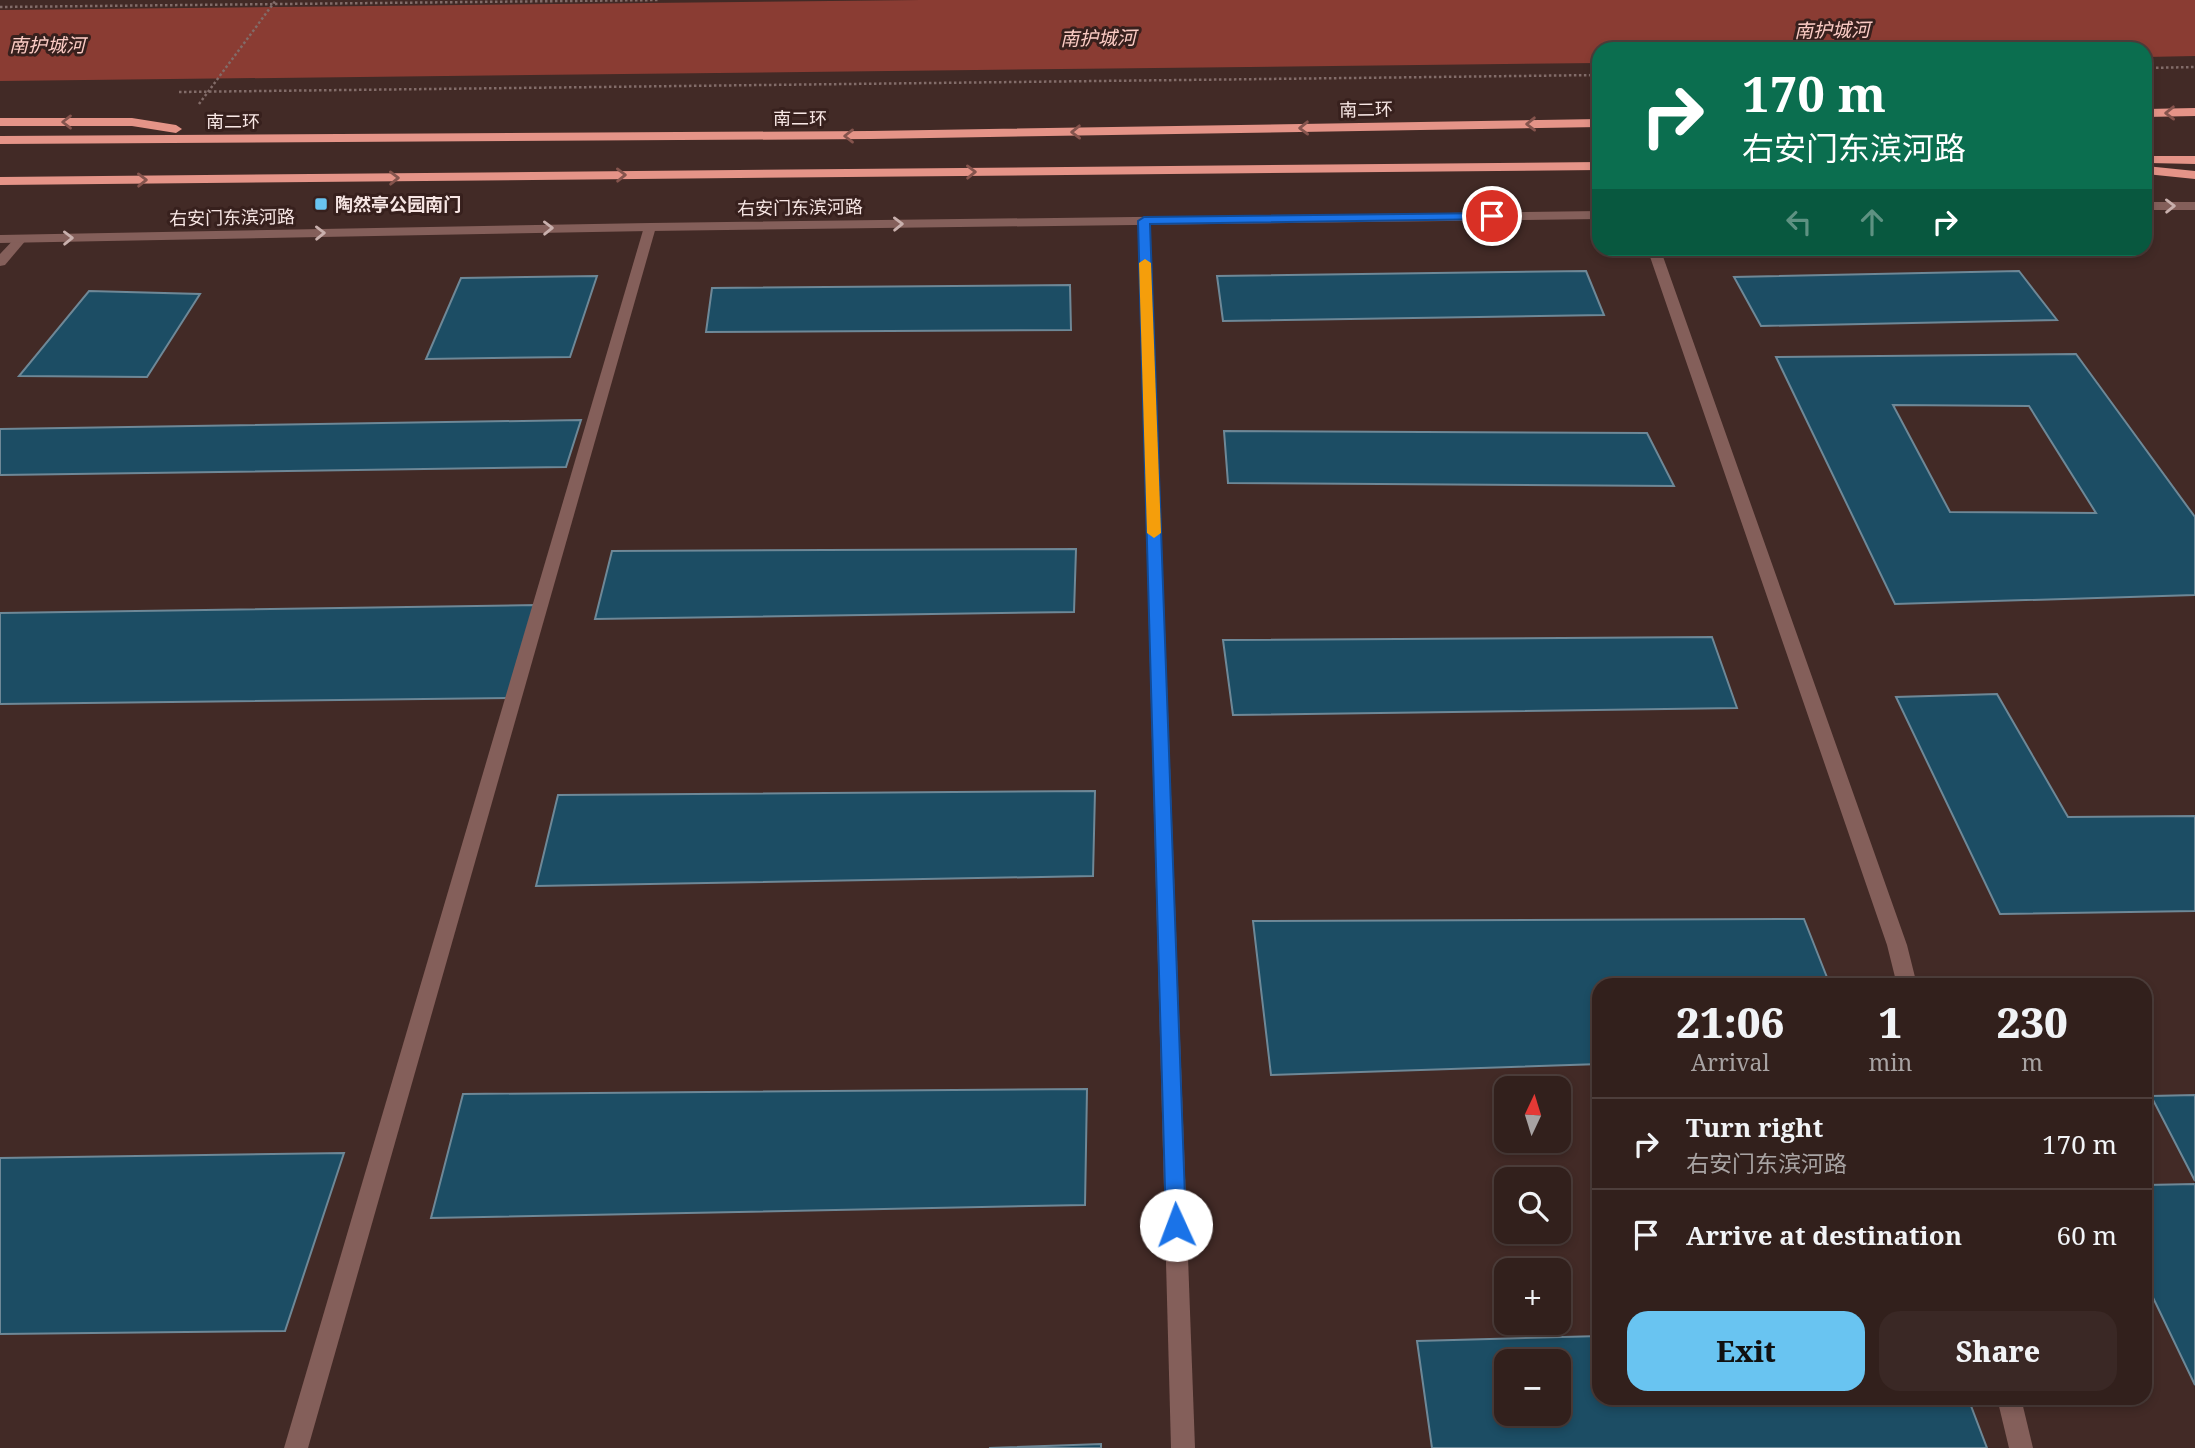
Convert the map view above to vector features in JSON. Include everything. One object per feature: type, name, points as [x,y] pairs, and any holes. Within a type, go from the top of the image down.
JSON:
[{"type":"highway","points":[[2152,113],[2195,112]]},
{"type":"highway","points":[[0,122],[132,122],[232,138]]},
{"type":"highway","name":"南二环","points":[[0,140],[871,135],[1592,123]]},
{"type":"highway","points":[[2152,160],[2195,159]]},
{"type":"highway","points":[[0,181],[1592,166]]},
{"type":"highway","points":[[2152,171],[2195,175]]},
{"type":"street","points":[[2152,206],[2195,206]]},
{"type":"street","name":"右安门东滨河路","points":[[0,239],[650,227],[1592,215]]},
{"type":"street","points":[[1144,221],[1183,1448]]},
{"type":"street","points":[[296,1448],[650,227]]},
{"type":"street","points":[[0,262],[21,239]]},
{"type":"street","points":[[1656,256],[1898,945],[1905,978]]},
{"type":"street","points":[[2010,1405],[2021,1448]]},
{"type":"path","points":[[200,104],[276,0]]},
{"type":"path","points":[[0,7],[660,0]]},
{"type":"path","points":[[2152,68],[2195,67]]},
{"type":"path","points":[[166,93],[1592,75]]},
{"type":"water","name":"南护城河","points":[[921,0],[2195,0],[2195,56],[2152,57],[2152,42],[1592,42],[1592,63],[0,81],[0,10]]},
{"type":"building","points":[[1586,271],[1604,315],[1223,321],[1217,276]]},
{"type":"building","points":[[2019,271],[2057,320],[1761,326],[1734,277]]},
{"type":"building","points":[[597,276],[570,357],[426,359],[461,278]]},
{"type":"building","points":[[1070,285],[1071,330],[706,332],[712,288]]},
{"type":"building","points":[[89,291],[200,294],[147,377],[19,376]]},
{"type":"building","points":[[2076,354],[2195,517],[2195,595],[1895,604],[1776,357]],"holes":[[[1893,405],[2029,406],[2096,513],[1950,512]]]},
{"type":"building","points":[[581,420],[566,467],[0,475],[0,429]]},
{"type":"building","points":[[1224,431],[1647,433],[1674,486],[1228,483]]},
{"type":"building","points":[[1076,549],[1074,612],[595,619],[612,551]]},
{"type":"building","points":[[536,605],[511,698],[0,704],[0,613]]},
{"type":"building","points":[[1712,637],[1737,708],[1233,715],[1223,640]]},
{"type":"building","points":[[1997,694],[2068,817],[2195,816],[2195,911],[2000,914],[1896,697]]},
{"type":"building","points":[[1095,791],[1093,876],[536,886],[558,795]]},
{"type":"building","points":[[1804,919],[1827,978],[1592,978],[1592,1064],[1271,1075],[1253,921]]},
{"type":"building","points":[[1087,1089],[1085,1205],[431,1218],[463,1094]]},
{"type":"building","points":[[2195,1095],[2195,1181],[2152,1098]]},
{"type":"building","points":[[344,1153],[285,1331],[0,1334],[0,1158]]},
{"type":"building","points":[[2195,1184],[2195,1385],[2152,1295],[2152,1185]]},
{"type":"building","points":[[1592,1336],[1592,1405],[1971,1405],[1987,1448],[1432,1448],[1417,1341]]},
{"type":"building","points":[[1101,1444],[1101,1448],[989,1448]]},
{"type":"slow traffic","points":[[1145,263],[1154,533]]},
{"type":"place","name":"陶然亭公园南门","points":[[321,204]]},
{"type":"route","points":[[1176,1225],[1144,221],[1492,216]]}]
